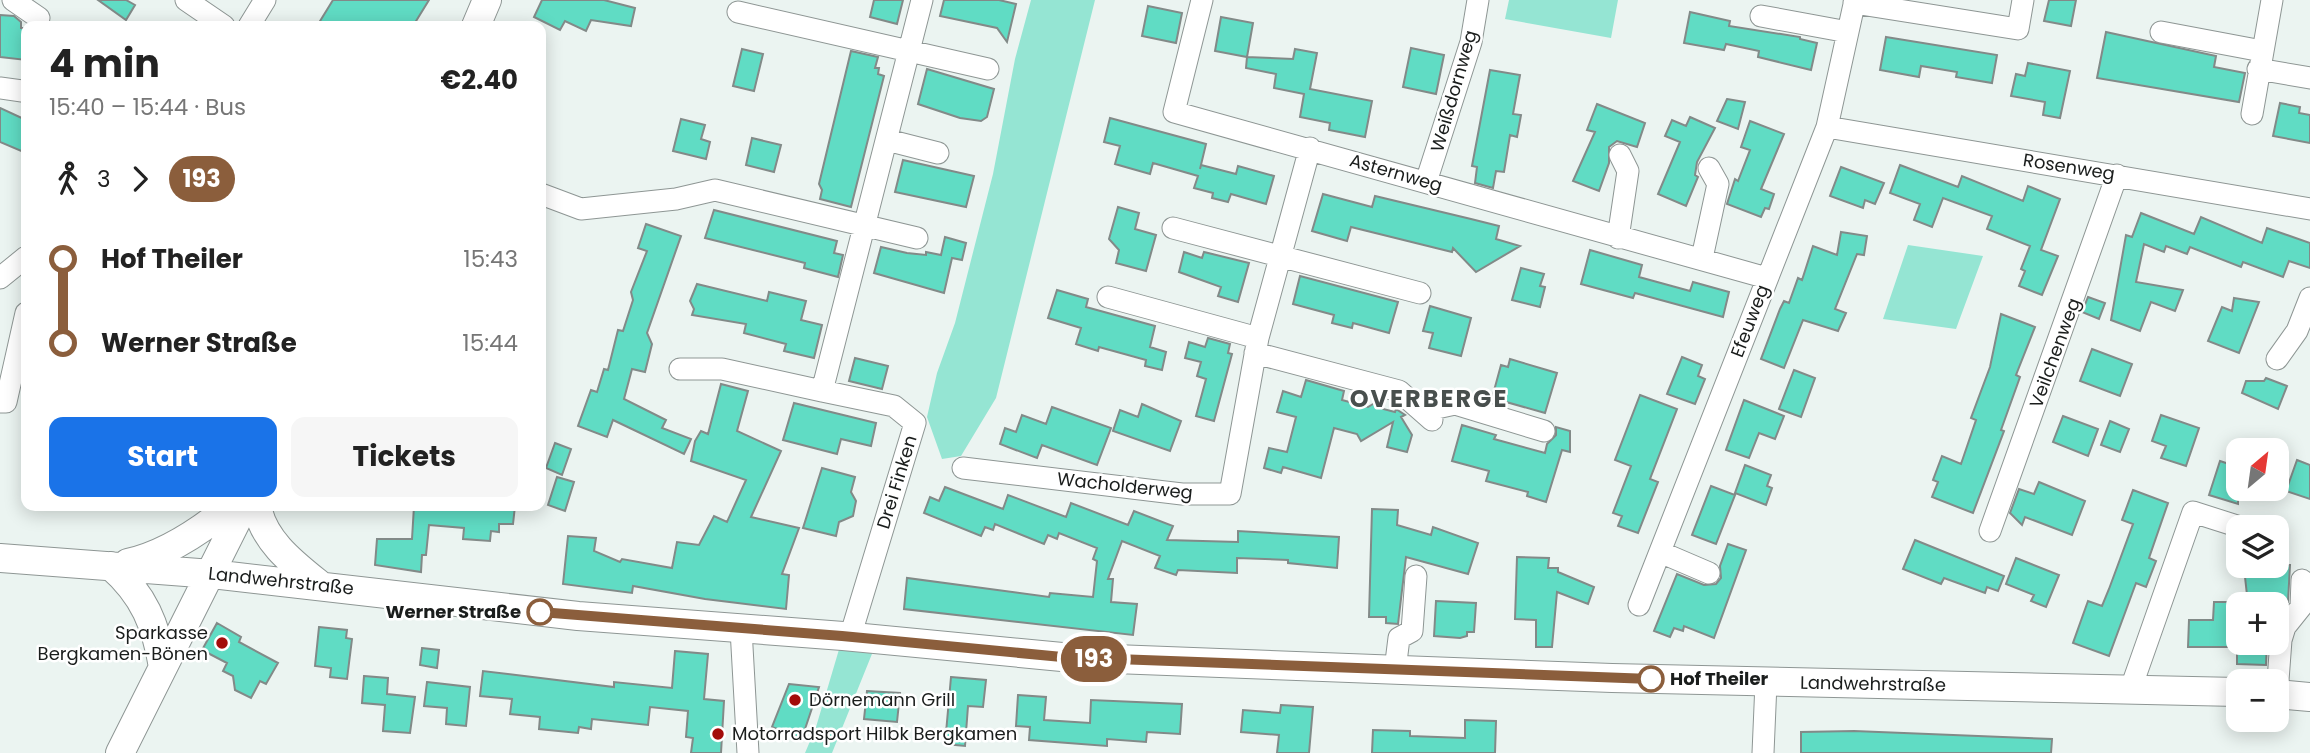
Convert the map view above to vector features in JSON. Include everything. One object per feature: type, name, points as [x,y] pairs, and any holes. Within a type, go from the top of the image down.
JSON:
[{"type":"main road","points":[[478,21],[486,0]]},
{"type":"main road","points":[[111,566],[146,559],[222,511]]},
{"type":"main road","points":[[120,753],[242,511]]},
{"type":"main road","points":[[258,511],[271,539],[290,561],[320,585]]},
{"type":"main road","name":"Landwehrstraße","points":[[0,558],[212,573],[552,614],[850,636],[1062,657],[1766,683],[2226,692]]},
{"type":"main road","points":[[111,566],[129,582],[149,610],[163,667]]},
{"type":"main road","points":[[2289,695],[2310,697]]},
{"type":"street","points":[[13,0],[39,18]]},
{"type":"street","points":[[186,0],[217,21]]},
{"type":"street","points":[[252,21],[265,0]]},
{"type":"street","points":[[822,391],[922,0]]},
{"type":"street","name":"Asternweg","points":[[1202,0],[1174,112],[1767,278]]},
{"type":"street","name":"Weißdornweg","points":[[1426,182],[1471,42],[1478,0]]},
{"type":"street","name":"Efeuweg","points":[[1639,605],[1827,127],[1854,2],[2018,29],[2023,0]]},
{"type":"street","points":[[2252,114],[2272,0]]},
{"type":"street","points":[[738,12],[988,69]]},
{"type":"street","points":[[1760,16],[1848,32]]},
{"type":"street","points":[[2161,32],[2260,60],[2310,78]]},
{"type":"street","points":[[0,88],[21,91]]},
{"type":"street","name":"Rosenweg","points":[[1827,127],[2310,209]]},
{"type":"street","points":[[887,140],[938,153]]},
{"type":"street","name":"Wacholderweg","points":[[963,468],[1182,494],[1230,494],[1256,346],[1310,148]]},
{"type":"street","points":[[1618,238],[1628,171],[1620,155]]},
{"type":"street","points":[[1702,258],[1718,184],[1709,168]]},
{"type":"street","name":"Veilchenweg","points":[[1990,531],[2118,175]]},
{"type":"street","points":[[546,196],[581,209],[676,199],[715,190],[917,238]]},
{"type":"street","points":[[1173,228],[1420,293]]},
{"type":"street","points":[[0,278],[21,261]]},
{"type":"street","points":[[1108,297],[1399,391],[1428,416],[1455,404],[1544,431]]},
{"type":"street","points":[[2277,359],[2297,331],[2310,298]]},
{"type":"street","points":[[0,402],[6,402],[21,335]]},
{"type":"street","name":"Drei Finken","points":[[680,369],[722,369],[894,406],[915,423],[850,636]]},
{"type":"street","points":[[2131,688],[2193,512],[2226,523]]},
{"type":"street","points":[[1660,552],[1709,573]]},
{"type":"street","points":[[1395,670],[1399,638],[1412,631],[1416,576]]},
{"type":"street","points":[[2279,669],[2285,626],[2301,607],[2302,580]]},
{"type":"street","points":[[741,629],[748,753]]},
{"type":"street","points":[[1763,753],[1766,683]]},
{"type":"green space","points":[[1031,0],[1095,0],[996,398],[961,456],[942,459],[927,417],[937,373],[955,323],[993,174],[1015,59]]},
{"type":"green space","points":[[1509,0],[1618,0],[1611,38],[1505,19]]},
{"type":"green space","points":[[1908,245],[1983,256],[1956,329],[1883,319]]},
{"type":"green space","points":[[843,636],[878,639],[832,753],[805,753],[816,727]]},
{"type":"building","points":[[98,0],[126,0],[135,5],[126,20]]},
{"type":"building","points":[[333,0],[429,0],[416,21],[320,21]]},
{"type":"building","points":[[542,0],[604,0],[635,8],[631,26],[591,20],[586,31],[565,21],[560,30],[534,17]]},
{"type":"building","points":[[874,0],[903,0],[897,24],[870,17]]},
{"type":"building","points":[[944,0],[999,0],[1016,4],[1007,42],[997,28],[940,16]]},
{"type":"building","points":[[2049,0],[2076,0],[2071,26],[2044,21]]},
{"type":"building","points":[[1148,6],[1182,13],[1176,43],[1142,36]]},
{"type":"building","points":[[1690,12],[1730,21],[1729,26],[1800,37],[1817,43],[1811,70],[1758,57],[1759,51],[1726,44],[1724,50],[1684,43]]},
{"type":"building","points":[[0,15],[14,16],[21,22],[21,59],[0,57]]},
{"type":"building","points":[[1221,17],[1253,23],[1247,57],[1215,51]]},
{"type":"building","points":[[2106,32],[2216,56],[2214,67],[2245,73],[2239,102],[2097,78]]},
{"type":"building","points":[[1886,37],[1997,55],[1992,83],[1956,77],[1957,72],[1921,66],[1919,77],[1880,70]]},
{"type":"building","points":[[1411,48],[1444,55],[1436,94],[1403,87]]},
{"type":"building","points":[[742,49],[763,54],[754,91],[733,86]]},
{"type":"building","points":[[1295,49],[1317,53],[1310,89],[1372,101],[1365,137],[1329,130],[1330,123],[1300,117],[1304,94],[1274,88],[1276,74],[1246,68],[1247,57],[1293,59]]},
{"type":"building","points":[[851,51],[878,57],[875,68],[879,68],[878,74],[884,76],[851,207],[820,199],[822,190],[819,184]]},
{"type":"building","points":[[2028,63],[2070,71],[2060,118],[2043,115],[2045,102],[2011,96],[2016,74],[2025,76]]},
{"type":"building","points":[[927,69],[994,89],[987,117],[981,121],[960,118],[918,104]]},
{"type":"building","points":[[1490,70],[1520,75],[1513,114],[1521,115],[1517,137],[1510,135],[1504,172],[1496,171],[1493,188],[1475,183],[1477,167],[1472,166]]},
{"type":"building","points":[[1727,99],[1745,102],[1738,129],[1717,121]]},
{"type":"building","points":[[2280,103],[2300,107],[2299,113],[2310,115],[2310,143],[2273,136]]},
{"type":"building","points":[[1597,104],[1645,123],[1637,147],[1617,141],[1609,147],[1609,163],[1599,191],[1573,181],[1595,132],[1587,130]]},
{"type":"building","points":[[0,108],[21,118],[21,151],[0,142]]},
{"type":"building","points":[[1690,117],[1715,128],[1697,162],[1695,175],[1698,177],[1686,206],[1658,194],[1680,142],[1665,136],[1672,120],[1686,126]]},
{"type":"building","points":[[1110,118],[1206,144],[1200,169],[1201,165],[1236,174],[1238,166],[1274,176],[1266,204],[1231,194],[1228,202],[1212,198],[1213,193],[1194,188],[1198,176],[1153,163],[1150,174],[1115,164],[1120,146],[1104,142]]},
{"type":"building","points":[[681,119],[705,125],[701,139],[710,142],[706,159],[673,151]]},
{"type":"building","points":[[1750,121],[1784,134],[1761,189],[1774,194],[1769,209],[1765,208],[1761,217],[1727,204],[1735,179],[1738,181],[1750,150],[1741,147]]},
{"type":"building","points":[[752,138],[781,145],[774,172],[746,165]]},
{"type":"building","points":[[903,160],[974,176],[966,207],[895,192]]},
{"type":"building","points":[[1900,165],[1958,187],[1962,176],[2023,201],[2028,186],[2060,199],[2041,250],[2058,256],[2042,295],[2019,286],[2025,271],[2021,269],[2030,246],[1987,229],[1992,216],[1943,198],[1932,227],[1914,220],[1920,204],[1890,193]]},
{"type":"building","points":[[1841,167],[1884,183],[1875,204],[1865,200],[1863,208],[1830,196]]},
{"type":"building","points":[[1323,194],[1372,207],[1375,196],[1499,226],[1496,239],[1520,246],[1476,272],[1453,248],[1452,252],[1351,227],[1347,241],[1312,231]]},
{"type":"building","points":[[1118,207],[1139,213],[1135,229],[1156,235],[1146,271],[1116,263],[1119,250],[1109,239]]},
{"type":"building","points":[[714,210],[837,241],[834,253],[843,255],[838,277],[804,268],[805,263],[705,238]]},
{"type":"building","points":[[2141,213],[2194,234],[2201,217],[2262,243],[2267,228],[2310,243],[2310,268],[2289,261],[2283,277],[2243,262],[2241,267],[2190,247],[2187,254],[2166,246],[2164,252],[2144,244],[2136,282],[2183,290],[2175,311],[2151,302],[2140,331],[2111,320],[2126,235],[2132,237]]},
{"type":"building","points":[[646,224],[681,236],[647,333],[652,344],[645,372],[632,369],[624,399],[666,420],[662,428],[691,439],[684,454],[613,420],[607,437],[578,426],[591,390],[597,392],[604,369],[608,370],[618,330],[623,331],[633,300],[631,292],[647,251],[638,248]]},
{"type":"building","points":[[1841,232],[1867,236],[1864,255],[1857,254],[1835,309],[1846,313],[1838,331],[1803,320],[1784,368],[1761,359],[1784,301],[1789,303],[1798,278],[1802,280],[1813,246],[1837,255]]},
{"type":"building","points":[[945,237],[966,243],[962,260],[952,258],[944,293],[874,273],[881,247],[907,253],[926,255],[926,252],[941,255]]},
{"type":"building","points":[[1590,250],[1642,265],[1639,277],[1690,291],[1693,282],[1729,292],[1723,317],[1635,293],[1633,298],[1581,284]]},
{"type":"building","points":[[1184,252],[1202,258],[1204,252],[1249,263],[1238,302],[1218,296],[1221,287],[1179,272]]},
{"type":"building","points":[[1521,268],[1544,274],[1540,286],[1545,287],[1540,307],[1512,300]]},
{"type":"building","points":[[1300,276],[1398,302],[1389,333],[1353,323],[1352,328],[1332,323],[1334,315],[1293,304]]},
{"type":"building","points":[[697,284],[767,301],[769,292],[806,301],[801,320],[822,325],[814,358],[784,351],[786,344],[744,333],[746,324],[692,315],[694,309],[690,301]]},
{"type":"building","points":[[1057,290],[1088,299],[1086,307],[1155,326],[1150,347],[1166,352],[1162,370],[1145,366],[1146,360],[1099,347],[1098,351],[1076,344],[1081,328],[1048,318]]},
{"type":"building","points":[[2088,297],[2105,303],[2099,319],[2082,312]]},
{"type":"building","points":[[2234,298],[2259,302],[2239,353],[2208,341],[2222,307],[2232,311]]},
{"type":"building","points":[[1430,306],[1471,318],[1461,356],[1429,348],[1433,333],[1423,331]]},
{"type":"building","points":[[2001,314],[2035,327],[2016,375],[2020,377],[2001,430],[2004,431],[1973,513],[1932,497],[1938,482],[1933,480],[1942,456],[1961,464],[1976,420],[1971,418],[1990,367]]},
{"type":"building","points":[[1208,338],[1230,344],[1228,353],[1232,354],[1214,421],[1196,416],[1206,379],[1197,376],[1201,362],[1185,358],[1189,342],[1205,347]]},
{"type":"building","points":[[2092,349],[2132,364],[2120,396],[2080,381]]},
{"type":"building","points":[[1682,357],[1702,365],[1698,376],[1705,379],[1695,404],[1667,394]]},
{"type":"building","points":[[855,358],[888,366],[882,389],[849,381]]},
{"type":"building","points":[[1510,359],[1557,373],[1545,413],[1492,398],[1501,365],[1508,367]]},
{"type":"building","points":[[1794,370],[1815,378],[1801,417],[1779,409]]},
{"type":"building","points":[[2266,378],[2287,386],[2278,409],[2242,393],[2246,381],[2264,381]]},
{"type":"building","points":[[1306,380],[1344,391],[1342,400],[1368,407],[1378,401],[1383,409],[1395,412],[1396,409],[1405,415],[1401,417],[1412,435],[1407,452],[1387,447],[1393,422],[1361,441],[1357,434],[1334,428],[1321,478],[1283,467],[1281,473],[1264,468],[1269,448],[1287,452],[1296,417],[1277,412],[1283,391],[1301,397]]},
{"type":"building","points":[[721,384],[748,391],[737,431],[781,451],[751,517],[799,528],[782,574],[789,575],[786,609],[705,599],[633,586],[632,593],[563,584],[568,536],[596,538],[594,551],[620,562],[622,559],[672,568],[677,542],[699,545],[714,516],[727,522],[746,480],[691,461],[695,441],[701,431],[708,434]]},
{"type":"building","points":[[1640,395],[1677,409],[1650,479],[1658,482],[1638,533],[1618,526],[1622,516],[1613,513],[1631,466],[1615,460]]},
{"type":"building","points":[[1744,400],[1784,416],[1775,439],[1759,433],[1749,458],[1726,450]]},
{"type":"building","points":[[794,403],[876,423],[871,446],[841,439],[837,454],[783,440]]},
{"type":"building","points":[[1142,404],[1181,421],[1170,451],[1113,431],[1120,410],[1138,417]]},
{"type":"building","points":[[1052,407],[1111,428],[1097,465],[1042,445],[1037,458],[1000,444],[1005,428],[1016,432],[1022,415],[1046,424]]},
{"type":"building","points":[[2161,415],[2199,428],[2186,466],[2161,458],[2166,446],[2152,441]]},
{"type":"building","points":[[2063,416],[2098,429],[2088,456],[2053,442]]},
{"type":"building","points":[[2110,421],[2129,429],[2120,452],[2101,445]]},
{"type":"building","points":[[1462,425],[1496,435],[1494,439],[1545,453],[1547,444],[1556,435],[1556,427],[1570,431],[1570,452],[1562,450],[1546,502],[1527,496],[1528,492],[1486,481],[1489,471],[1452,461]]},
{"type":"building","points":[[555,443],[571,449],[562,475],[546,468]]},
{"type":"building","points":[[2297,460],[2310,465],[2310,499],[2289,492],[2289,483]]},
{"type":"building","points":[[2220,461],[2226,463],[2226,500],[2209,495]]},
{"type":"building","points":[[1745,465],[1771,475],[1767,486],[1772,488],[1766,505],[1735,493]]},
{"type":"building","points":[[822,468],[855,477],[851,492],[856,501],[853,516],[839,522],[836,536],[803,528]]},
{"type":"building","points":[[557,477],[574,482],[565,511],[548,505]]},
{"type":"building","points":[[2039,482],[2085,501],[2072,535],[2025,517],[2022,525],[2010,513],[2019,489],[2034,494]]},
{"type":"building","points":[[1711,486],[1735,495],[1716,544],[1692,535]]},
{"type":"building","points":[[945,487],[1003,509],[1008,495],[1066,517],[1071,503],[1128,525],[1134,511],[1173,526],[1167,540],[1238,542],[1238,531],[1339,537],[1337,568],[1288,563],[1288,560],[1237,558],[1237,573],[1178,570],[1176,575],[1155,568],[1160,556],[1122,541],[1108,579],[1113,579],[1111,602],[1137,604],[1133,635],[904,609],[907,578],[1049,597],[1050,593],[1093,597],[1097,561],[1093,559],[1097,548],[1059,533],[1057,539],[1048,535],[1044,544],[995,524],[993,530],[985,527],[981,536],[924,513],[930,497],[939,501]]},
{"type":"building","points":[[2133,490],[2168,503],[2149,558],[2156,561],[2146,587],[2136,583],[2109,656],[2073,643],[2088,601],[2102,606],[2109,589],[2133,524],[2122,520]]},
{"type":"building","points":[[1372,509],[1398,510],[1397,525],[1431,535],[1433,527],[1478,543],[1468,574],[1406,557],[1398,624],[1386,623],[1386,617],[1369,617]]},
{"type":"building","points":[[414,511],[514,511],[513,524],[499,524],[499,532],[491,531],[490,541],[463,539],[464,528],[429,525],[421,572],[375,565],[377,539],[412,539]]},
{"type":"building","points":[[1915,540],[2004,576],[1998,591],[1987,587],[1985,593],[1944,578],[1941,584],[1903,569]]},
{"type":"building","points":[[1728,544],[1746,550],[1714,638],[1684,626],[1683,631],[1674,628],[1670,637],[1654,631],[1677,574],[1704,585],[1716,584],[1721,578],[1720,566]]},
{"type":"building","points":[[1517,557],[1549,558],[1548,568],[1558,568],[1558,572],[1594,587],[1588,604],[1557,592],[1552,647],[1536,647],[1536,620],[1515,619]]},
{"type":"building","points":[[2016,558],[2059,575],[2046,607],[2031,601],[2034,595],[2006,584]]},
{"type":"building","points":[[2290,565],[2289,592],[2247,592],[2245,578],[2289,578]]},
{"type":"building","points":[[1436,601],[1476,603],[1474,632],[1467,632],[1467,636],[1460,638],[1434,636]]},
{"type":"building","points":[[2214,602],[2226,602],[2226,647],[2188,647],[2189,620],[2213,620]]},
{"type":"building","points":[[217,623],[241,637],[239,642],[278,663],[266,684],[260,681],[251,698],[235,690],[233,676],[223,671],[227,663],[202,650]]},
{"type":"building","points":[[319,627],[347,630],[346,638],[352,639],[347,679],[330,677],[331,668],[315,666]]},
{"type":"building","points":[[422,648],[439,650],[437,668],[420,665]]},
{"type":"building","points":[[675,651],[708,654],[704,699],[724,701],[721,753],[691,753],[693,738],[686,737],[688,711],[650,707],[648,725],[592,719],[591,729],[579,727],[578,733],[539,729],[540,717],[510,714],[512,699],[480,696],[483,671],[614,687],[614,682],[672,688]]},
{"type":"building","points":[[2237,655],[2266,655],[2266,665],[2237,664]]},
{"type":"building","points":[[364,676],[388,678],[387,694],[415,697],[410,733],[383,731],[385,705],[362,703]]},
{"type":"building","points":[[951,677],[986,680],[983,707],[968,706],[965,746],[945,744]]},
{"type":"building","points":[[427,682],[470,687],[466,726],[446,724],[447,708],[424,706]]},
{"type":"building","points":[[789,684],[819,687],[803,735],[800,733],[799,738],[772,727]]},
{"type":"building","points":[[867,691],[900,693],[897,722],[864,719]]},
{"type":"building","points":[[1018,695],[1046,697],[1044,720],[1090,723],[1091,700],[1182,704],[1180,734],[1147,732],[1146,742],[1107,739],[1107,746],[1029,740],[1030,727],[1016,726]]},
{"type":"building","points":[[1281,705],[1313,707],[1309,753],[1277,753],[1279,735],[1241,732],[1243,710],[1280,713]]},
{"type":"building","points":[[1465,720],[1496,721],[1495,753],[1372,753],[1373,730],[1410,731],[1410,736],[1465,738]]},
{"type":"building","points":[[1854,731],[2052,739],[2051,753],[1801,753],[1801,732]]},
{"type":"bus line","name":"193","points":[[540,612],[1062,657],[1651,679]]},
{"type":"place","name":"Werner Straße","points":[[540,612]]},
{"type":"place","name":"Sparkasse Bergkamen-Bönen","points":[[222,643]]},
{"type":"place","name":"Hof Theiler","points":[[1651,679]]},
{"type":"place","name":"Dörnemann Grill","points":[[795,700]]},
{"type":"place","name":"Motorradsport Hilbk Bergkamen","points":[[718,734]]},
{"type":"district","name":"OVERBERGE","points":[[1429,399]]}]
